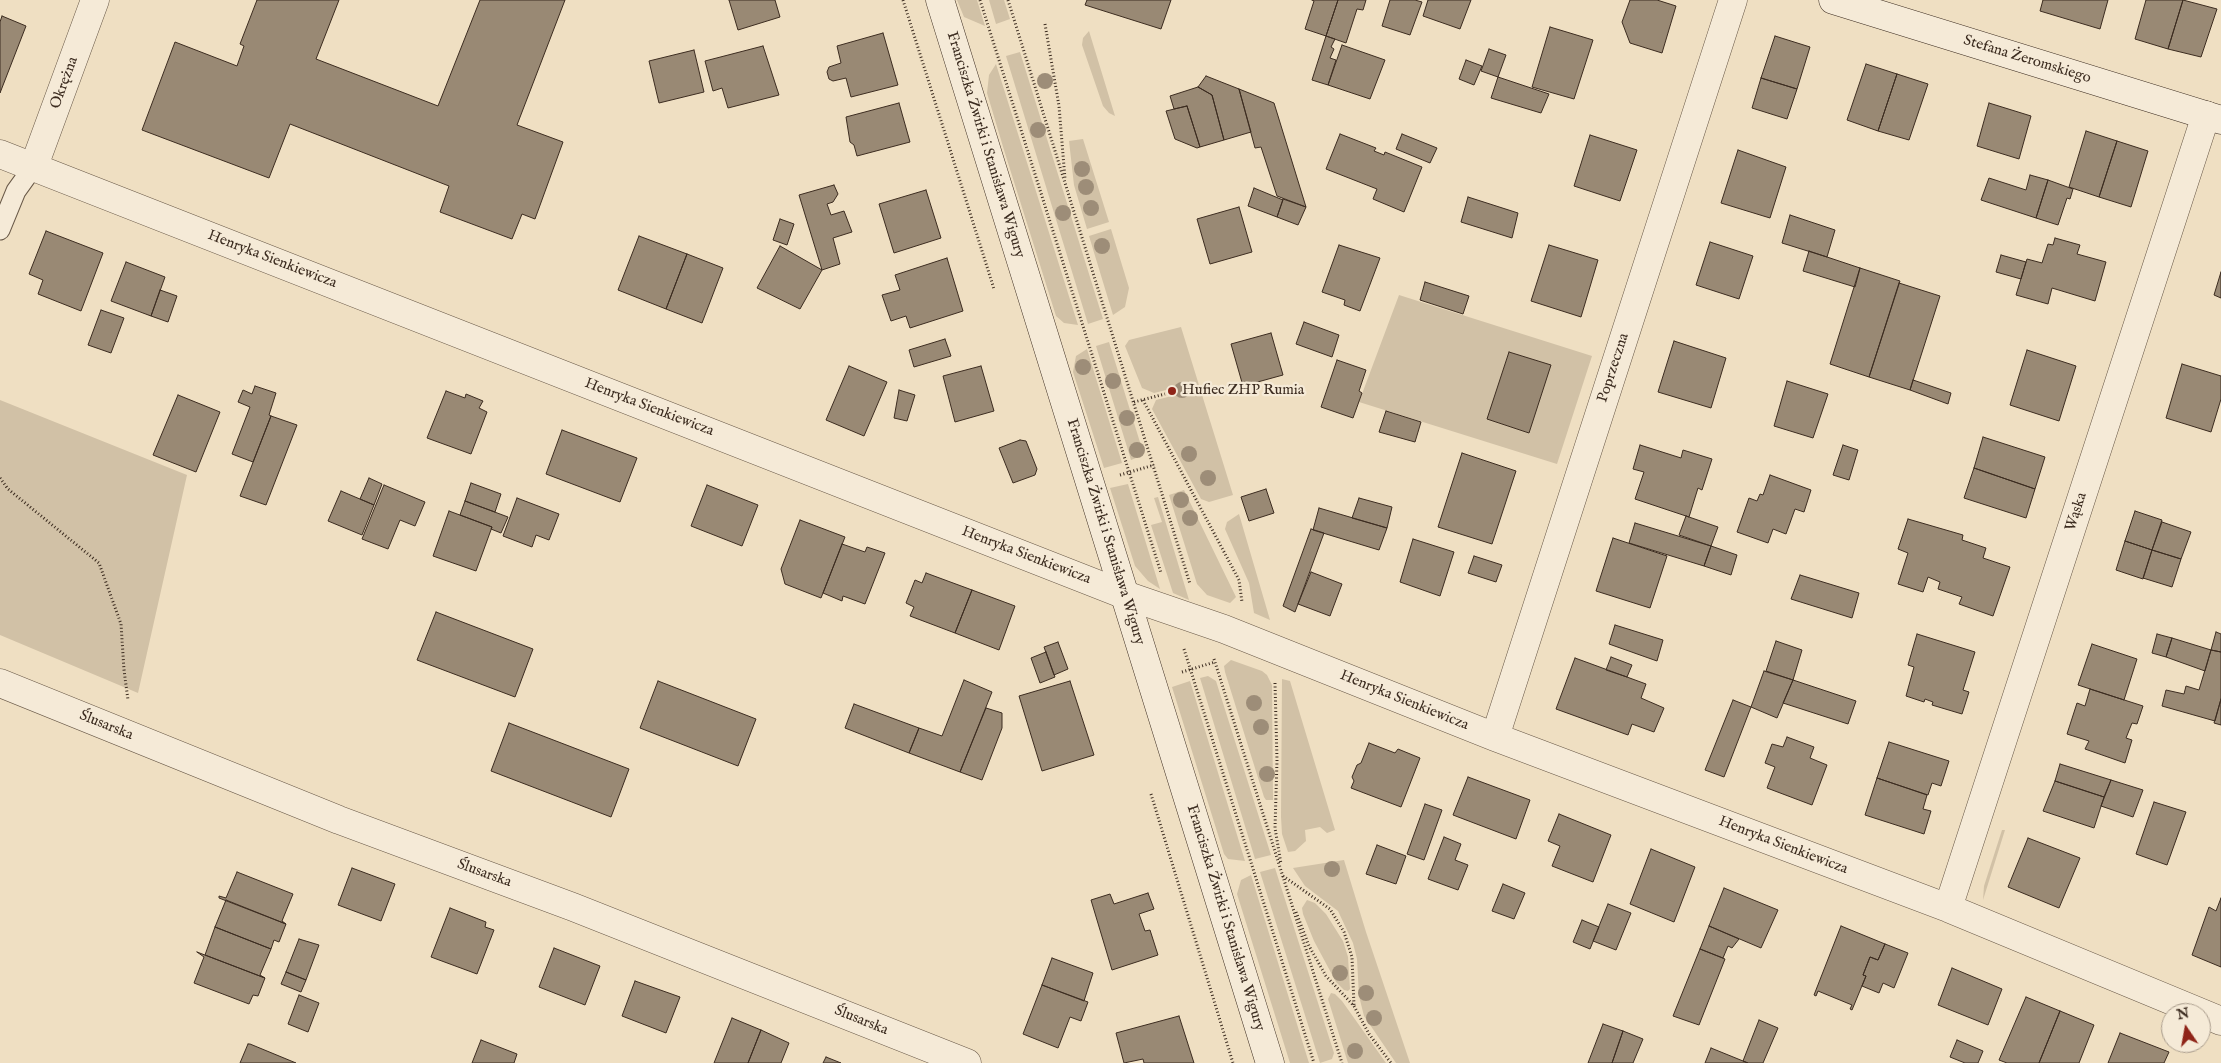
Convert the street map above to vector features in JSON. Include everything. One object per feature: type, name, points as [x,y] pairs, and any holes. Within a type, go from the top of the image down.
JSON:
[{"type":"street","name":"Okrężna","points":[[34,166],[95,0]]},
{"type":"street","name":"Franciszka Żwirki i Stanisława Wigury","points":[[940,0],[1270,1063]]},
{"type":"street","name":"Poprzeczna","points":[[1495,737],[1733,0]]},
{"type":"street","name":"Stefana Żeromskiego","points":[[1833,0],[2213,118]]},
{"type":"street","name":"Wąska","points":[[1948,908],[2213,118]]},
{"type":"street","name":"Henryka Sienkiewicza","points":[[0,154],[1125,595],[1296,657],[1495,737],[1948,908],[2221,1021]]},
{"type":"street","name":"Ślusarska","points":[[0,683],[339,820],[573,907],[968,1063]]},
{"type":"lane","points":[[0,230],[16,191],[34,166]]},
{"type":"path","points":[[903,0],[995,292]]},
{"type":"path","points":[[980,0],[1130,472],[1314,1063]]},
{"type":"path","points":[[1008,0],[1342,1063]]},
{"type":"path","points":[[1045,24],[1059,106],[1065,182]]},
{"type":"path","points":[[1134,402],[1165,394]]},
{"type":"path","points":[[1143,400],[1239,580],[1244,609]]},
{"type":"path","points":[[0,478],[8,489],[98,563],[121,624],[124,670],[134,737]]},
{"type":"path","points":[[1275,679],[1277,760],[1275,828],[1282,876],[1309,946],[1326,976],[1354,1006],[1369,1034],[1391,1063]]},
{"type":"path","points":[[1282,876],[1330,909],[1344,932],[1352,957],[1354,1006]]},
{"type":"shaded area","points":[[957,0],[977,0],[985,26],[964,17]]},
{"type":"shaded area","points":[[989,0],[1004,0],[1010,19],[996,24]]},
{"type":"shaded area","points":[[1089,31],[1115,116],[1109,113],[1103,106],[1082,45],[1083,38]]},
{"type":"shaded area","points":[[1020,52],[1103,319],[1088,324],[1006,56]]},
{"type":"shaded area","points":[[996,64],[1078,325],[1064,323],[1056,316],[987,93],[989,75]]},
{"type":"shaded area","points":[[1083,139],[1109,222],[1087,229],[1074,185],[1069,141]]},
{"type":"shaded area","points":[[1111,229],[1129,288],[1125,307],[1113,315],[1089,236]]},
{"type":"shaded area","points":[[1399,295],[1592,356],[1557,464],[1359,402]],"holes":[[[1509,352],[1550,365],[1529,433],[1488,419]]]},
{"type":"shaded area","points":[[1181,327],[1233,495],[1209,502],[1201,499],[1152,409],[1156,400],[1176,395],[1174,388],[1154,393],[1142,388],[1125,346],[1129,340]]},
{"type":"shaded area","points":[[1109,342],[1143,452],[1141,456],[1131,460],[1096,346]]},
{"type":"shaded area","points":[[1087,349],[1122,463],[1104,468],[1073,372],[1076,356]]},
{"type":"shaded area","points":[[0,400],[187,475],[138,693],[0,635]]},
{"type":"shaded area","points":[[1128,484],[1160,589],[1148,581],[1135,566],[1110,488]]},
{"type":"shaded area","points":[[1184,490],[1236,597],[1230,603],[1207,595],[1197,584],[1169,495]]},
{"type":"shaded area","points":[[1158,497],[1189,600],[1173,593],[1151,525],[1162,522],[1154,498]]},
{"type":"shaded area","points":[[1239,514],[1270,620],[1254,613],[1249,583],[1225,529],[1227,522]]},
{"type":"shaded area","points":[[1231,660],[1262,671],[1267,675],[1272,685],[1273,800],[1266,800],[1264,797],[1225,672],[1224,666]]},
{"type":"shaded area","points":[[1208,676],[1216,681],[1271,855],[1255,859],[1200,678]]},
{"type":"shaded area","points":[[1282,679],[1290,681],[1335,830],[1327,833],[1320,827],[1305,830],[1306,841],[1295,851],[1288,852],[1282,834],[1281,817]]},
{"type":"shaded area","points":[[1190,681],[1245,861],[1228,859],[1224,854],[1172,687]]},
{"type":"shaded area","points":[[2002,830],[2005,830],[1983,900],[1984,886]]},
{"type":"shaded area","points":[[1344,860],[1410,1063],[1396,1063],[1364,1016],[1359,996],[1357,959],[1353,943],[1338,911],[1305,886],[1293,868]]},
{"type":"shaded area","points":[[1275,868],[1334,1053],[1332,1059],[1320,1063],[1260,872]]},
{"type":"shaded area","points":[[1251,875],[1309,1063],[1290,1063],[1237,894],[1241,880]]},
{"type":"shaded area","points":[[1307,900],[1315,903],[1326,914],[1343,941],[1348,957],[1350,989],[1348,991],[1344,990],[1336,982],[1314,941],[1303,914],[1302,908]]},
{"type":"shaded area","points":[[1331,993],[1335,994],[1342,1001],[1386,1063],[1348,1063],[1328,999]]},
{"type":"building","points":[[257,0],[339,0],[316,59],[438,106],[480,0],[565,0],[517,125],[563,142],[535,219],[522,214],[512,239],[440,212],[449,186],[290,124],[269,178],[142,130],[175,42],[237,66],[244,46],[240,44]]},
{"type":"building","points":[[729,0],[775,0],[780,17],[738,30]]},
{"type":"building","points":[[1087,0],[1171,0],[1161,29],[1085,5]]},
{"type":"building","points":[[1312,0],[1338,0],[1326,36],[1305,29],[1314,1]]},
{"type":"building","points":[[1338,0],[1366,0],[1363,10],[1357,9],[1346,43],[1326,36]]},
{"type":"building","points":[[1390,0],[1415,0],[1422,2],[1410,35],[1382,26]]},
{"type":"building","points":[[1428,0],[1471,0],[1460,29],[1423,16]]},
{"type":"building","points":[[1630,0],[1657,0],[1676,6],[1662,53],[1630,43],[1622,22]]},
{"type":"building","points":[[2043,0],[2108,0],[2100,29],[2040,11]]},
{"type":"building","points":[[2146,0],[2183,0],[2168,49],[2135,39]]},
{"type":"building","points":[[2183,0],[2217,9],[2201,57],[2168,49]]},
{"type":"building","points":[[2,16],[26,26],[0,93],[0,22]]},
{"type":"building","points":[[1550,27],[1593,40],[1574,99],[1532,87]]},
{"type":"building","points":[[883,33],[898,85],[851,97],[846,78],[833,81],[829,79],[827,72],[829,67],[841,63],[837,46]]},
{"type":"building","points":[[1326,36],[1335,39],[1331,47],[1334,49],[1330,58],[1336,60],[1328,85],[1312,80]]},
{"type":"building","points":[[1775,36],[1810,47],[1797,89],[1761,78]]},
{"type":"building","points":[[1342,45],[1385,60],[1370,99],[1328,85]]},
{"type":"building","points":[[763,46],[779,95],[728,108],[722,88],[713,91],[705,61]]},
{"type":"building","points":[[1489,49],[1506,55],[1498,77],[1481,71]]},
{"type":"building","points":[[694,50],[704,92],[659,103],[649,61]]},
{"type":"building","points":[[1466,60],[1482,66],[1474,85],[1459,79]]},
{"type":"building","points":[[1866,64],[1897,74],[1878,131],[1847,120]]},
{"type":"building","points":[[1897,74],[1928,84],[1909,140],[1878,131]]},
{"type":"building","points":[[1206,76],[1239,89],[1251,132],[1224,140],[1212,95],[1198,87]]},
{"type":"building","points":[[1498,77],[1549,94],[1541,113],[1491,98]]},
{"type":"building","points":[[1761,78],[1797,89],[1787,119],[1752,108]]},
{"type":"building","points":[[1198,87],[1212,95],[1224,140],[1200,147],[1187,106],[1174,109],[1170,96]]},
{"type":"building","points":[[1239,89],[1274,103],[1306,207],[1277,196],[1261,147],[1255,148]]},
{"type":"building","points":[[899,103],[910,142],[857,156],[854,145],[850,142],[846,117]]},
{"type":"building","points":[[1989,103],[2031,116],[2019,159],[1977,146]]},
{"type":"building","points":[[1187,106],[1200,147],[1197,148],[1175,139],[1166,111]]},
{"type":"building","points":[[2086,131],[2117,141],[2099,197],[2069,187]]},
{"type":"building","points":[[1340,134],[1376,148],[1374,151],[1384,155],[1385,152],[1422,167],[1404,212],[1373,199],[1377,189],[1326,169]]},
{"type":"building","points":[[1402,134],[1437,148],[1430,163],[1396,149]]},
{"type":"building","points":[[1590,135],[1637,150],[1620,201],[1574,186]]},
{"type":"building","points":[[2117,141],[2148,151],[2131,207],[2099,197]]},
{"type":"building","points":[[1738,150],[1786,167],[1770,218],[1721,203]]},
{"type":"building","points":[[2030,175],[2048,180],[2036,218],[1981,200],[1989,178],[2026,190]]},
{"type":"building","points":[[2048,180],[2073,189],[2070,199],[2067,198],[2058,225],[2036,218]]},
{"type":"building","points":[[834,185],[838,194],[833,202],[827,204],[831,215],[844,211],[852,232],[833,238],[840,264],[822,270],[799,195]]},
{"type":"building","points":[[1254,188],[1283,200],[1277,217],[1248,206]]},
{"type":"building","points":[[926,190],[941,238],[894,253],[879,204]]},
{"type":"building","points":[[1468,197],[1518,213],[1512,238],[1461,222]]},
{"type":"building","points":[[1283,199],[1306,207],[1298,225],[1277,217]]},
{"type":"building","points":[[1239,207],[1252,252],[1210,264],[1197,219]]},
{"type":"building","points":[[1790,215],[1835,230],[1827,257],[1782,243]]},
{"type":"building","points":[[780,219],[794,224],[787,245],[773,240]]},
{"type":"building","points":[[46,231],[103,253],[81,311],[38,294],[43,280],[29,274]]},
{"type":"building","points":[[639,236],[687,254],[666,309],[618,290]]},
{"type":"building","points":[[2055,238],[2080,245],[2077,254],[2106,262],[2095,301],[2052,288],[2048,304],[2016,295],[2027,259],[2042,263],[2048,244],[2053,245]]},
{"type":"building","points":[[1710,242],[1753,256],[1739,299],[1696,285]]},
{"type":"building","points":[[1339,245],[1380,258],[1360,311],[1344,305],[1345,300],[1322,292]]},
{"type":"building","points":[[1549,245],[1598,260],[1581,317],[1531,301]]},
{"type":"building","points":[[780,246],[822,270],[800,309],[757,288]]},
{"type":"building","points":[[1809,251],[1860,268],[1855,287],[1803,271]]},
{"type":"building","points":[[687,254],[723,268],[702,323],[666,309]]},
{"type":"building","points":[[2001,255],[2026,262],[2021,279],[1996,272]]},
{"type":"building","points":[[947,258],[963,311],[910,328],[906,316],[891,321],[882,295],[900,290],[895,275]]},
{"type":"building","points":[[126,262],[165,277],[151,316],[111,301]]},
{"type":"building","points":[[1860,268],[1900,281],[1869,377],[1830,364]]},
{"type":"building","points":[[2221,272],[2221,298],[2214,295]]},
{"type":"building","points":[[1425,282],[1469,296],[1463,314],[1420,300]]},
{"type":"building","points":[[1899,283],[1940,296],[1910,390],[1869,377]]},
{"type":"building","points":[[160,290],[177,296],[168,322],[151,316]]},
{"type":"building","points":[[101,310],[124,318],[111,353],[88,345]]},
{"type":"building","points":[[1304,322],[1339,335],[1332,357],[1296,344]]},
{"type":"building","points":[[1271,333],[1283,375],[1243,386],[1231,344]]},
{"type":"building","points":[[945,339],[951,356],[914,367],[909,350]]},
{"type":"building","points":[[1674,341],[1726,358],[1711,408],[1658,392]]},
{"type":"building","points":[[2027,350],[2076,366],[2059,421],[2010,405]]},
{"type":"building","points":[[1509,352],[1551,365],[1529,433],[1487,419]]},
{"type":"building","points":[[1337,360],[1366,370],[1359,391],[1362,393],[1353,418],[1321,407]]},
{"type":"building","points":[[2182,364],[2221,376],[2221,399],[2211,432],[2166,418]]},
{"type":"building","points":[[849,366],[887,382],[864,436],[826,420]]},
{"type":"building","points":[[981,366],[994,411],[955,422],[943,376]]},
{"type":"building","points":[[1913,380],[1951,393],[1948,404],[1910,390]]},
{"type":"building","points":[[1787,381],[1828,394],[1813,438],[1774,426]]},
{"type":"building","points":[[255,386],[276,393],[269,415],[271,416],[253,462],[232,454],[250,407],[238,402],[243,390],[252,394]]},
{"type":"building","points":[[899,390],[915,395],[907,421],[894,418]]},
{"type":"building","points":[[446,391],[465,398],[466,394],[483,401],[479,408],[487,412],[471,454],[427,438]]},
{"type":"building","points":[[178,395],[220,412],[196,472],[153,455]]},
{"type":"building","points":[[1386,411],[1421,422],[1415,442],[1379,432]]},
{"type":"building","points":[[271,416],[297,425],[266,505],[240,496]]},
{"type":"building","points":[[562,430],[637,458],[620,502],[546,474]]},
{"type":"building","points":[[1983,437],[2045,457],[2035,489],[1974,468]]},
{"type":"building","points":[[1020,440],[1026,441],[1037,469],[1035,475],[1013,483],[999,448]]},
{"type":"building","points":[[1640,445],[1681,458],[1683,450],[1712,459],[1702,490],[1698,488],[1689,517],[1635,499],[1644,472],[1633,469]]},
{"type":"building","points":[[1843,445],[1858,450],[1849,480],[1833,475]]},
{"type":"building","points":[[1462,453],[1516,471],[1492,544],[1438,527]]},
{"type":"building","points":[[1974,468],[2035,489],[2026,518],[1964,498]]},
{"type":"building","points":[[1770,475],[1811,490],[1804,512],[1795,509],[1786,534],[1773,529],[1768,543],[1737,532],[1749,498],[1757,501],[1760,494],[1763,495]]},
{"type":"building","points":[[369,478],[382,484],[374,505],[360,499]]},
{"type":"building","points":[[471,483],[501,494],[495,512],[465,501]]},
{"type":"building","points":[[384,485],[425,502],[415,526],[400,520],[388,549],[362,539]]},
{"type":"building","points":[[707,485],[758,505],[742,546],[691,526]]},
{"type":"building","points":[[1266,489],[1274,513],[1249,521],[1241,497]]},
{"type":"building","points":[[341,491],[374,505],[362,535],[328,521]]},
{"type":"building","points":[[517,498],[559,514],[549,540],[536,535],[532,547],[503,536]]},
{"type":"building","points":[[1359,498],[1392,507],[1387,528],[1352,518]]},
{"type":"building","points":[[465,501],[508,517],[501,533],[491,529],[492,527],[460,515]]},
{"type":"building","points":[[1319,508],[1387,528],[1379,550],[1313,530]]},
{"type":"building","points":[[449,511],[492,527],[476,571],[433,556]]},
{"type":"building","points":[[2135,511],[2162,520],[2152,550],[2125,541]]},
{"type":"building","points":[[1686,516],[1718,527],[1711,546],[1679,535]]},
{"type":"building","points":[[1908,519],[1963,535],[1962,540],[1986,548],[1983,558],[2010,567],[1993,616],[1959,604],[1962,597],[1938,589],[1940,582],[1928,577],[1923,592],[1898,584],[1908,553],[1898,549]]},
{"type":"building","points":[[800,520],[845,537],[821,598],[785,584],[781,569]]},
{"type":"building","points":[[2162,522],[2191,532],[2181,559],[2152,550]]},
{"type":"building","points":[[1635,523],[1711,546],[1704,566],[1629,543]]},
{"type":"building","points":[[1311,529],[1324,533],[1295,612],[1283,606]]},
{"type":"building","points":[[1613,538],[1667,556],[1650,608],[1596,591]]},
{"type":"building","points":[[1413,539],[1454,552],[1440,596],[1400,582]]},
{"type":"building","points":[[2125,541],[2152,550],[2143,579],[2116,570]]},
{"type":"building","points":[[842,544],[865,552],[867,547],[885,553],[865,604],[843,596],[842,601],[823,593]]},
{"type":"building","points":[[1711,546],[1737,555],[1731,575],[1704,566]]},
{"type":"building","points":[[2152,550],[2181,559],[2172,587],[2143,578]]},
{"type":"building","points":[[1474,556],[1502,565],[1496,582],[1468,573]]},
{"type":"building","points":[[1311,572],[1342,584],[1330,616],[1298,604]]},
{"type":"building","points":[[926,573],[972,590],[955,633],[910,616],[914,607],[906,603],[915,580],[922,583]]},
{"type":"building","points":[[1800,575],[1859,593],[1852,618],[1791,599]]},
{"type":"building","points":[[972,590],[1015,606],[999,650],[955,633]]},
{"type":"building","points":[[436,612],[533,649],[515,697],[417,660]]},
{"type":"building","points":[[1615,625],[1663,640],[1657,661],[1609,644]]},
{"type":"building","points":[[2216,632],[2221,634],[2221,652],[2211,650]]},
{"type":"building","points":[[1917,634],[1975,652],[1963,690],[1969,692],[1962,714],[1932,705],[1933,702],[1925,699],[1924,702],[1906,696],[1914,667],[1908,665]]},
{"type":"building","points":[[2157,634],[2172,638],[2166,657],[2152,653]]},
{"type":"building","points":[[2172,638],[2211,650],[2205,671],[2166,657]]},
{"type":"building","points":[[1776,641],[1802,650],[1793,680],[1766,671]]},
{"type":"building","points":[[1058,642],[1068,669],[1054,675],[1044,647]]},
{"type":"building","points":[[2092,644],[2137,659],[2124,700],[2078,685]]},
{"type":"building","points":[[2211,650],[2221,652],[2221,699],[2215,721],[2162,706],[2166,690],[2184,694],[2186,686],[2199,690]]},
{"type":"building","points":[[1046,652],[1055,677],[1040,683],[1031,658]]},
{"type":"building","points":[[1611,657],[1632,665],[1627,677],[1606,670]]},
{"type":"building","points":[[1575,658],[1646,684],[1641,698],[1664,708],[1654,732],[1632,724],[1628,735],[1556,709]]},
{"type":"building","points":[[1764,671],[1793,680],[1777,718],[1751,707]]},
{"type":"building","points":[[964,680],[992,692],[960,772],[909,753],[919,728],[942,736]]},
{"type":"building","points":[[1793,680],[1856,701],[1848,724],[1783,703]]},
{"type":"building","points":[[658,681],[756,719],[738,766],[640,728]]},
{"type":"building","points":[[1070,681],[1094,755],[1042,771],[1019,696]]},
{"type":"building","points":[[2090,689],[2143,706],[2137,724],[2132,723],[2126,738],[2132,740],[2125,763],[2085,749],[2089,741],[2067,734],[2077,703],[2085,706]]},
{"type":"building","points":[[2221,699],[2221,725],[2214,723]]},
{"type":"building","points":[[1733,700],[1751,707],[1724,777],[1705,770]]},
{"type":"building","points":[[854,704],[919,728],[909,753],[845,728]]},
{"type":"building","points":[[986,708],[1002,713],[1002,728],[982,780],[960,772]]},
{"type":"building","points":[[509,723],[629,769],[611,817],[491,771]]},
{"type":"building","points":[[1787,737],[1814,747],[1810,758],[1827,765],[1812,805],[1767,788],[1775,767],[1765,763],[1772,744],[1783,747]]},
{"type":"building","points":[[1889,742],[1949,761],[1941,786],[1932,783],[1928,795],[1877,778]]},
{"type":"building","points":[[1369,743],[1395,753],[1398,749],[1420,758],[1401,807],[1351,788],[1354,781],[1352,777],[1357,765],[1361,763]]},
{"type":"building","points":[[2060,764],[2111,780],[2104,797],[2055,781]]},
{"type":"building","points":[[1468,777],[1530,800],[1516,839],[1453,815]]},
{"type":"building","points":[[1877,778],[1927,795],[1923,809],[1931,811],[1924,834],[1865,815]]},
{"type":"building","points":[[2111,780],[2143,790],[2133,817],[2101,806]]},
{"type":"building","points":[[2055,781],[2104,797],[2094,828],[2043,811]]},
{"type":"building","points":[[2154,802],[2186,812],[2167,865],[2136,854]]},
{"type":"building","points":[[1425,804],[1442,810],[1424,860],[1407,854]]},
{"type":"building","points":[[1559,814],[1611,835],[1593,882],[1552,866],[1560,846],[1548,841]]},
{"type":"building","points":[[1444,837],[1461,844],[1455,860],[1468,865],[1458,890],[1428,879]]},
{"type":"building","points":[[2028,838],[2080,858],[2059,908],[2008,887]]},
{"type":"building","points":[[1377,845],[1406,856],[1396,884],[1366,874]]},
{"type":"building","points":[[1651,849],[1695,867],[1674,922],[1630,904]]},
{"type":"building","points":[[352,868],[395,884],[381,921],[338,905]]},
{"type":"building","points":[[237,872],[293,894],[282,921],[286,924],[219,898],[219,896],[226,898]]},
{"type":"building","points":[[1503,884],[1525,893],[1514,919],[1492,911]]},
{"type":"building","points":[[1724,888],[1778,910],[1761,948],[1709,926]]},
{"type":"building","points":[[1148,893],[1154,909],[1139,914],[1145,931],[1150,930],[1158,955],[1112,970],[1091,900],[1110,894],[1114,904]]},
{"type":"building","points":[[2221,898],[2221,967],[2192,955],[2209,907],[2216,911]]},
{"type":"building","points":[[226,900],[286,924],[279,942],[274,940],[271,949],[215,927]]},
{"type":"building","points":[[1608,904],[1631,913],[1616,950],[1593,941]]},
{"type":"building","points":[[450,908],[486,922],[485,927],[494,930],[477,974],[431,957]]},
{"type":"building","points":[[1582,920],[1599,927],[1590,949],[1573,942]]},
{"type":"building","points":[[1709,926],[1739,939],[1732,948],[1728,946],[1723,958],[1700,949]]},
{"type":"building","points":[[1841,926],[1885,944],[1878,960],[1870,957],[1863,975],[1866,976],[1852,1010],[1850,1009],[1852,1005],[1818,991],[1816,996],[1814,995]]},
{"type":"building","points":[[215,927],[271,949],[260,975],[265,978],[205,955]]},
{"type":"building","points":[[299,939],[319,945],[306,980],[286,972]]},
{"type":"building","points":[[1885,944],[1908,953],[1894,988],[1883,983],[1879,993],[1862,986],[1866,976],[1863,975],[1870,957],[1878,960]]},
{"type":"building","points":[[554,948],[600,966],[585,1005],[539,987]]},
{"type":"building","points":[[1700,949],[1725,959],[1699,1025],[1673,1016]]},
{"type":"building","points":[[197,952],[265,978],[258,996],[253,995],[249,1004],[194,983],[204,957]]},
{"type":"building","points":[[1052,958],[1093,973],[1084,1001],[1042,985]]},
{"type":"building","points":[[1952,968],[2002,989],[1988,1025],[1938,1005]]},
{"type":"building","points":[[286,972],[306,980],[301,992],[281,984]]},
{"type":"building","points":[[635,981],[680,997],[666,1033],[622,1016]]},
{"type":"building","points":[[1042,985],[1088,1002],[1081,1021],[1070,1017],[1058,1048],[1023,1034]]},
{"type":"building","points":[[299,995],[319,1003],[308,1032],[288,1024]]},
{"type":"building","points":[[2026,997],[2060,1011],[2039,1063],[2007,1063],[1999,1060]]},
{"type":"building","points":[[2060,1011],[2094,1025],[2079,1063],[2039,1063]]},
{"type":"building","points":[[1179,1016],[1194,1063],[1144,1063],[1143,1059],[1124,1063],[1116,1033]]},
{"type":"building","points":[[732,1018],[761,1030],[748,1063],[714,1063]]},
{"type":"building","points":[[1759,1020],[1778,1028],[1763,1063],[1748,1063],[1743,1061]]},
{"type":"building","points":[[1603,1024],[1623,1031],[1612,1063],[1588,1063]]},
{"type":"building","points":[[761,1030],[789,1043],[781,1063],[748,1063]]},
{"type":"building","points":[[1623,1031],[1643,1039],[1633,1063],[1612,1063]]},
{"type":"building","points":[[2120,1033],[2161,1049],[2161,1053],[2169,1053],[2164,1063],[2108,1063]]},
{"type":"building","points":[[481,1040],[517,1054],[514,1063],[472,1063]]},
{"type":"building","points":[[1957,1040],[1983,1051],[1978,1063],[1965,1063],[1950,1057]]},
{"type":"building","points":[[248,1044],[250,1044],[296,1063],[240,1063]]},
{"type":"building","points":[[1711,1048],[1743,1061],[1748,1063],[1705,1063]]},
{"type":"building","points":[[826,1057],[841,1063],[823,1063]]},
{"type":"place","name":"Hufiec ZHP Rumia","points":[[1172,391]]}]
